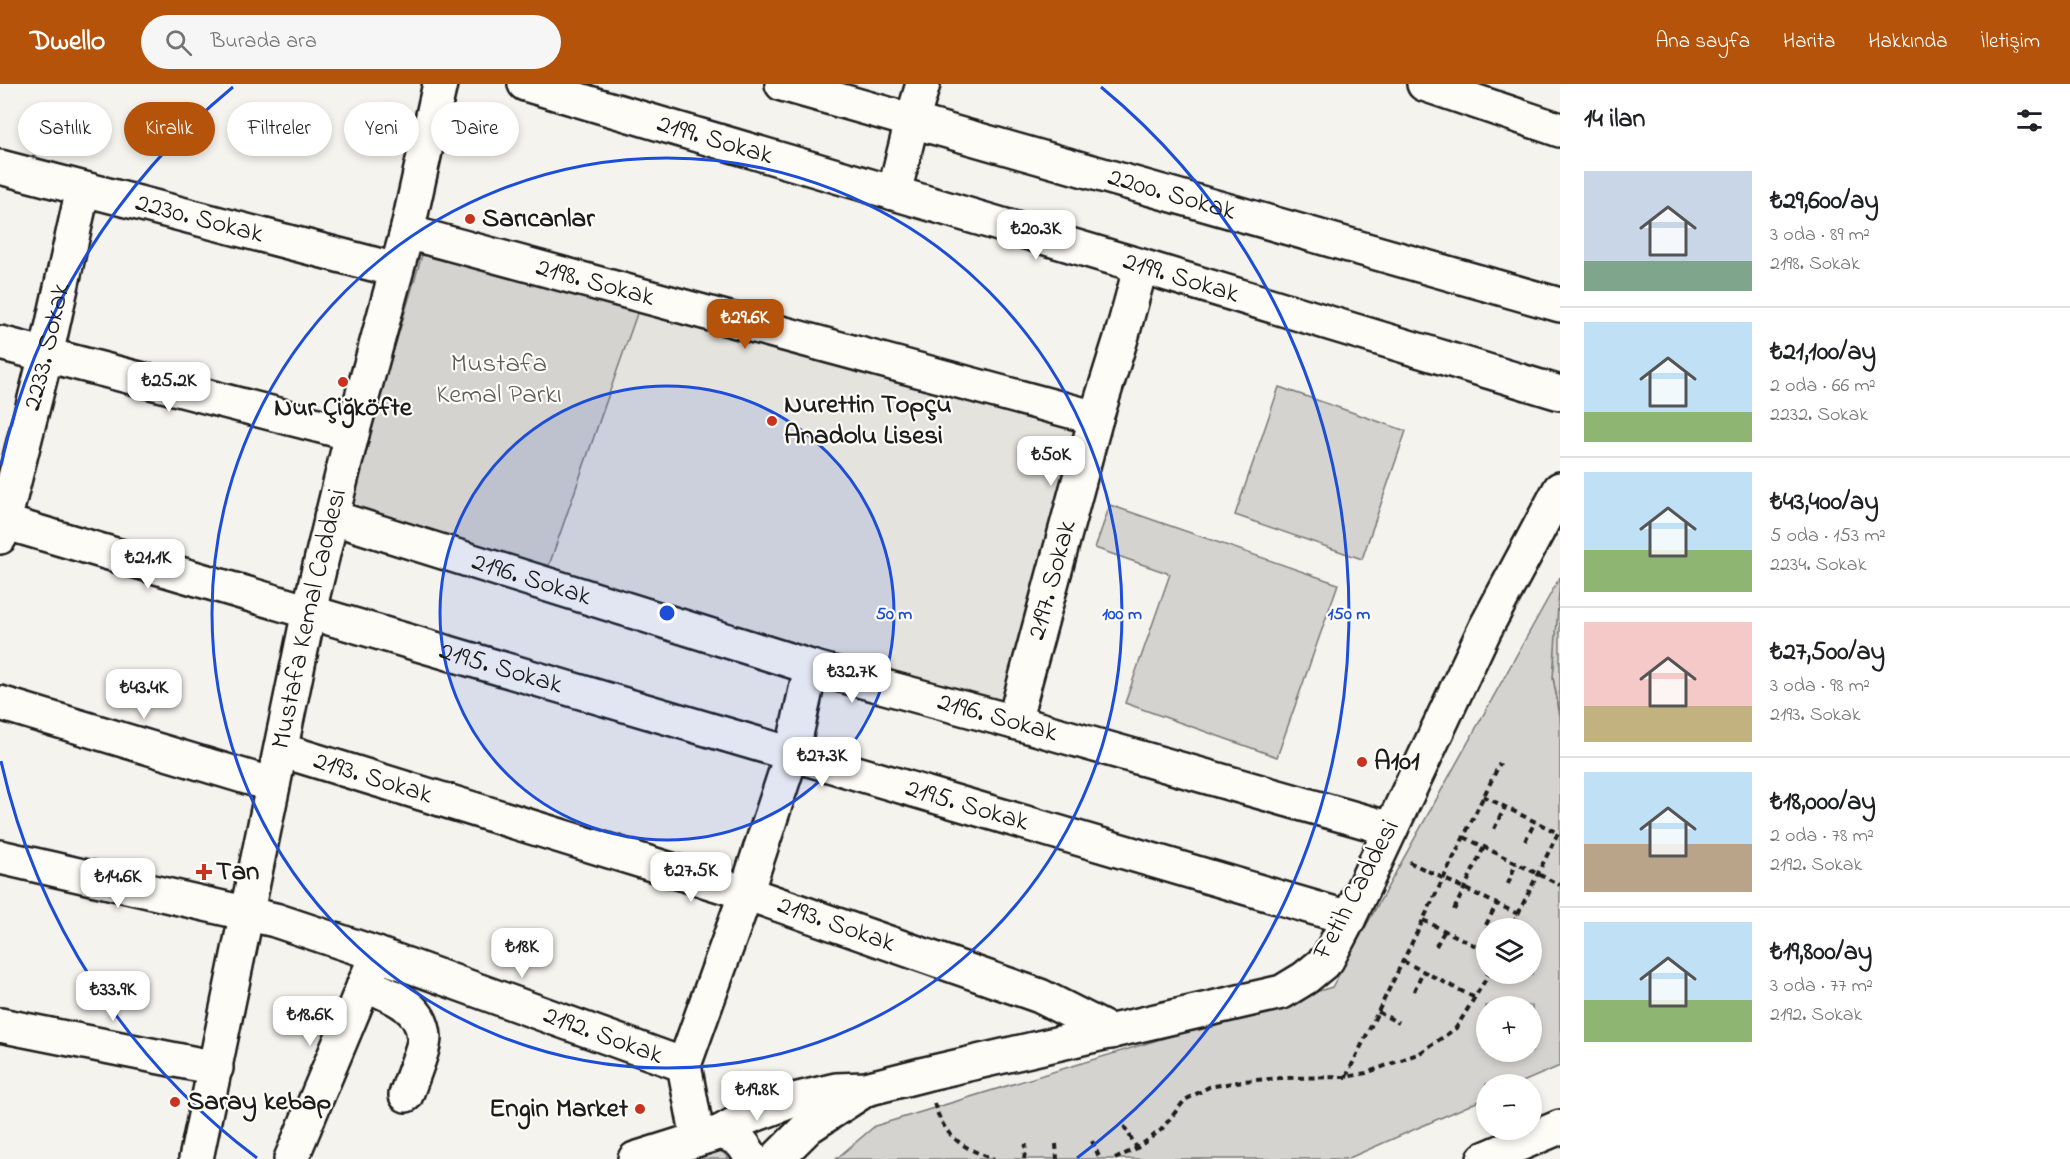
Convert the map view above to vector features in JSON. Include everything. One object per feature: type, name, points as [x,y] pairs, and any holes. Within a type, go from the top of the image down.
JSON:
[{"type":"main road","name":"Mustafa Kemal Caddesi","points":[[196,1159],[309,611],[352,434],[407,232],[440,84]]},
{"type":"main road","name":"2199. Sokak","points":[[525,84],[1141,266],[1560,393]]},
{"type":"main road","name":"2200. Sokak","points":[[782,84],[1560,305]]},
{"type":"main road","points":[[894,193],[923,84]]},
{"type":"main road","points":[[1424,84],[1560,130]]},
{"type":"main road","name":"2230. Sokak","points":[[0,167],[396,270]]},
{"type":"main road","name":"2233. Sokak","points":[[1,527],[46,354],[83,189]]},
{"type":"main road","name":"2198. Sokak","points":[[407,232],[1096,418]]},
{"type":"main road","name":"2197. Sokak","points":[[1014,722],[1096,418],[1141,266]]},
{"type":"main road","points":[[0,343],[352,434]]},
{"type":"main road","name":"Fetih Caddesi","points":[[866,1089],[1282,992],[1305,978],[1327,960],[1485,629],[1560,489]]},
{"type":"main road","name":"2196. Sokak","points":[[332,517],[811,667],[1014,722],[1386,839]]},
{"type":"main road","name":"2195. Sokak","points":[[1,527],[309,611],[1349,918]]},
{"type":"main road","points":[[684,1065],[746,893],[792,753],[811,667]]},
{"type":"main road","points":[[0,704],[273,785]]},
{"type":"main road","name":"2193. Sokak","points":[[281,750],[746,893],[1040,996],[1111,1032]]},
{"type":"main road","name":"2192. Sokak","points":[[0,857],[275,920],[377,954],[684,1065],[710,1136]]},
{"type":"main road","points":[[291,1159],[377,954]]},
{"type":"main road","points":[[364,984],[398,998],[418,1015],[425,1038],[406,1095]]},
{"type":"main road","points":[[0,1025],[216,1068]]},
{"type":"main road","points":[[653,1156],[710,1136],[746,1118],[794,1100],[836,1090],[866,1089]]},
{"type":"main road","points":[[776,1159],[808,1127],[866,1089]]},
{"type":"main road","points":[[1484,1159],[1560,1127]]},
{"type":"main road","points":[[710,1136],[734,1136],[744,1144],[752,1159]]},
{"type":"path","points":[[1346,1077],[1500,763]]},
{"type":"path","points":[[1484,796],[1558,833],[1516,918]]},
{"type":"path","points":[[1494,829],[1504,807]]},
{"type":"path","points":[[1525,841],[1535,822]]},
{"type":"path","points":[[1464,837],[1560,885]]},
{"type":"path","points":[[1386,839],[1444,878],[1518,914]]},
{"type":"path","points":[[1454,910],[1484,847]]},
{"type":"path","points":[[1508,884],[1516,863]]},
{"type":"path","points":[[1490,918],[1497,903]]},
{"type":"path","points":[[1424,920],[1476,946]]},
{"type":"path","points":[[1436,946],[1445,930]]},
{"type":"path","points":[[1403,961],[1475,998]]},
{"type":"path","points":[[1414,991],[1424,971]]},
{"type":"path","points":[[1115,1159],[1137,1148],[1161,1130],[1185,1100],[1209,1087],[1281,1078],[1346,1077],[1366,1073],[1420,1053],[1456,1028],[1483,984]]},
{"type":"path","points":[[1378,1012],[1399,1023]]},
{"type":"path","points":[[925,1074],[938,1118],[948,1133],[969,1150],[994,1159]]},
{"type":"path","points":[[1124,1126],[1137,1148]]},
{"type":"path","points":[[1092,1141],[1101,1159]]},
{"type":"path","points":[[1024,1159],[1026,1144]]},
{"type":"path","points":[[1056,1144],[1057,1159]]},
{"type":"shaded area","points":[[640,305],[1083,429],[1008,703],[547,571]]},
{"type":"green space","name":"Mustafa Kemal Parkı","points":[[425,245],[640,305],[547,571],[346,510]]},
{"type":"green space","points":[[1279,387],[1406,431],[1362,559],[1235,515]]},
{"type":"green space","points":[[1110,505],[1338,584],[1277,757],[1125,703],[1170,574],[1095,548]]},
{"type":"green space","points":[[1560,577],[1553,678],[1560,716],[1560,1066],[1541,1074],[1476,1074],[1476,1102],[1347,1159],[836,1159],[875,1126],[1332,987]]},
{"type":"green space","points":[[1560,594],[1560,716],[1553,678]]},
{"type":"green space","points":[[718,1147],[729,1159],[685,1159]]},
{"type":"place","name":"Sarıcanlar","points":[[470,219]]},
{"type":"place","name":"Nur Çiğköfte","points":[[343,382]]},
{"type":"place","name":"Nurettin Topçu Anadolu Lisesi","points":[[772,421]]},
{"type":"place","name":"A101","points":[[1362,762]]},
{"type":"place","name":"Tan","points":[[204,872]]},
{"type":"place","name":"Saray kebap","points":[[175,1102]]},
{"type":"place","name":"Engin Market","points":[[640,1109]]}]
